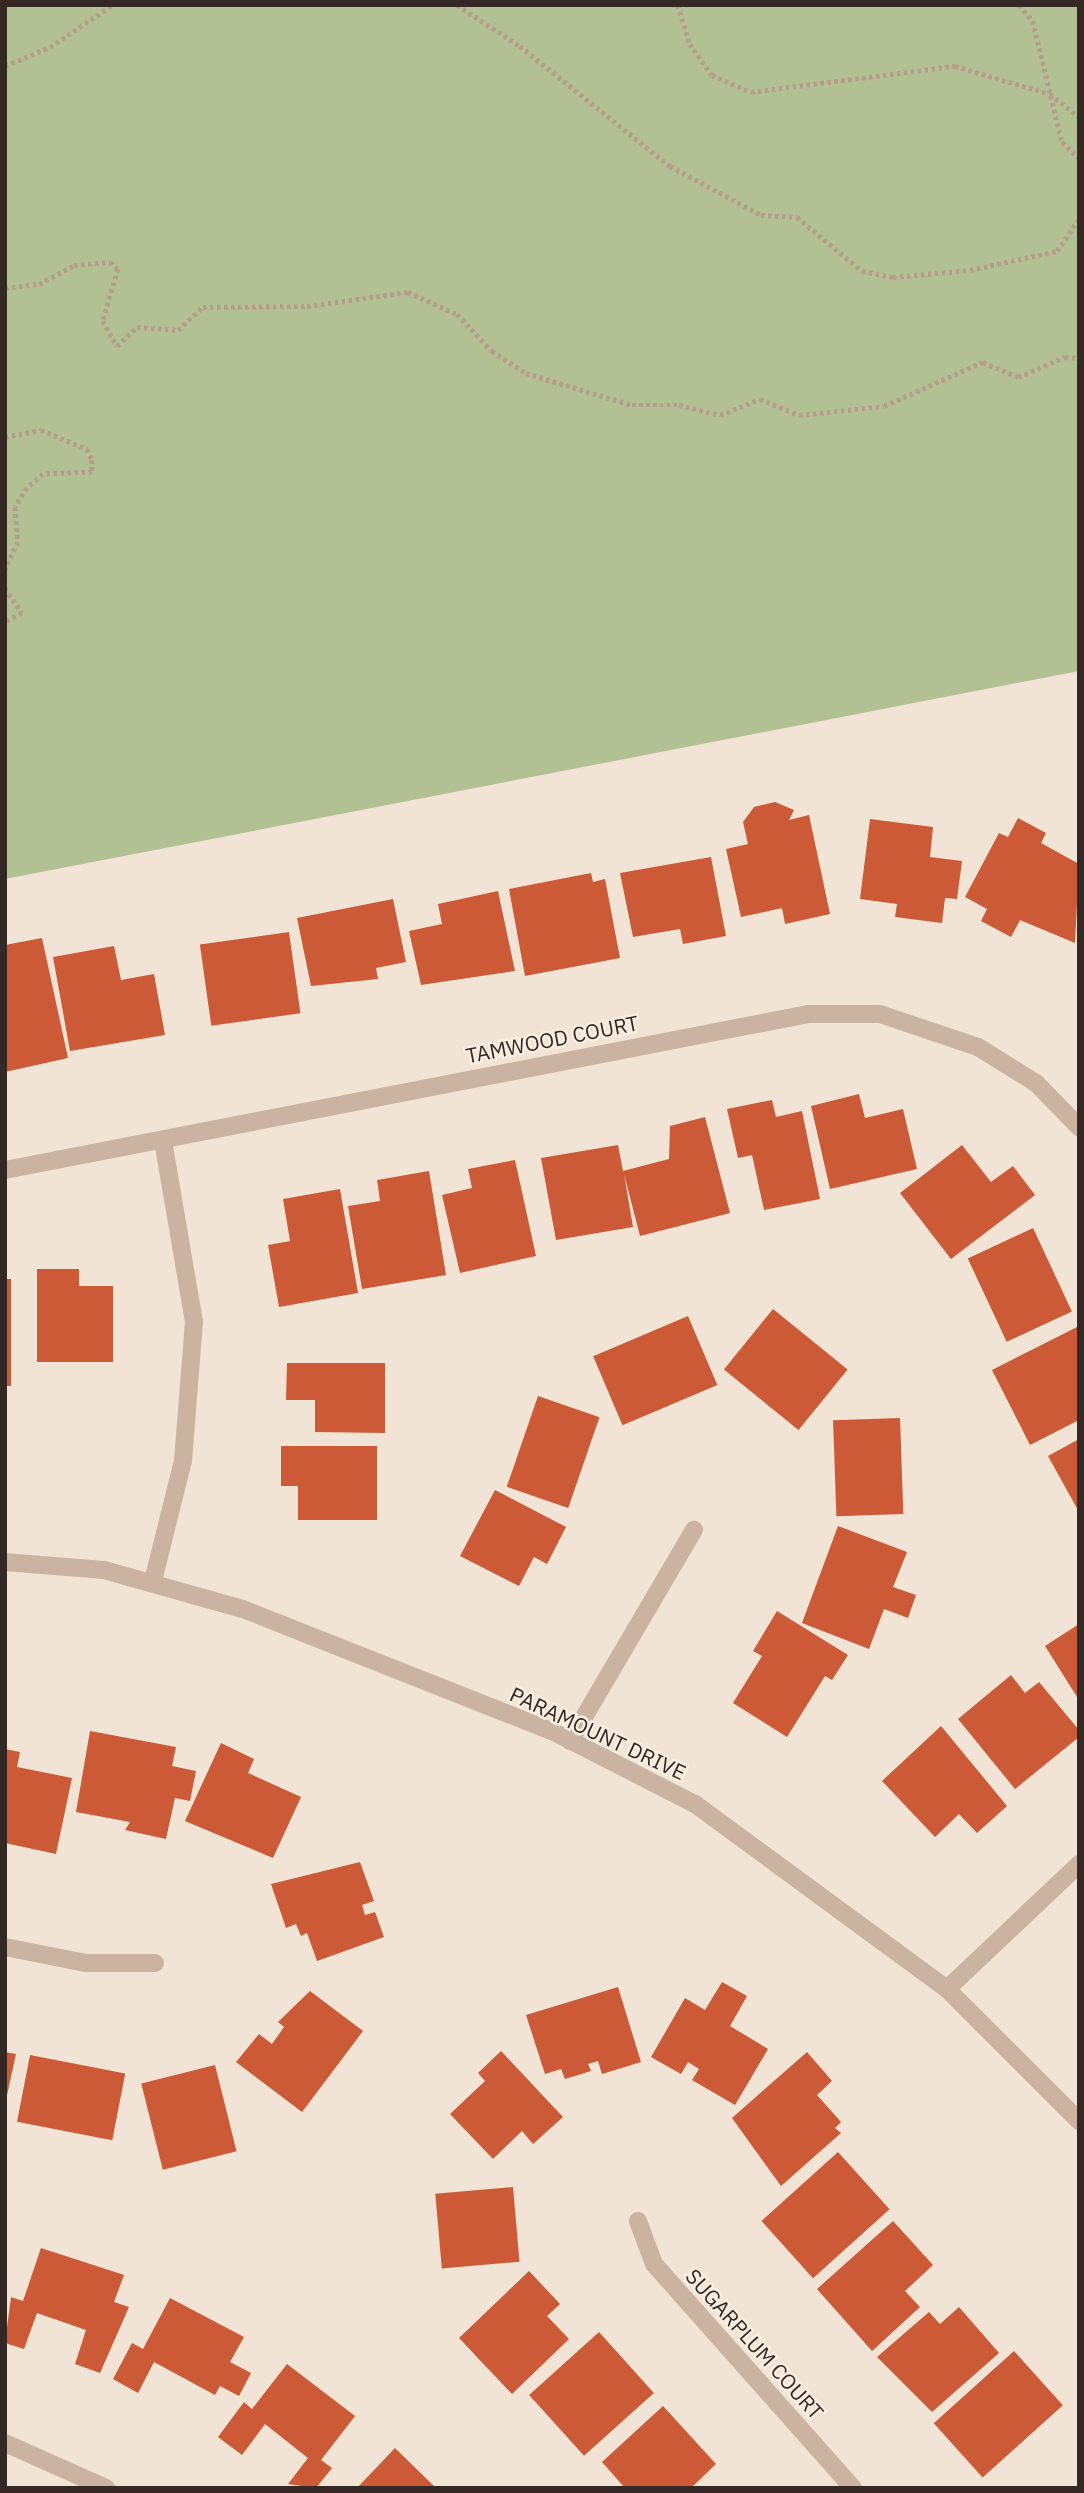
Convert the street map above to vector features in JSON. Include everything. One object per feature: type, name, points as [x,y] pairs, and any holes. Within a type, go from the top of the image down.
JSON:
[{"type":"street","name":"TAMWOOD COURT","points":[[5,1170],[163,1141],[776,1017],[847,1013],[880,1014],[978,1048],[1036,1083],[1079,1127]]},
{"type":"street","points":[[153,1581],[183,1461],[194,1322],[163,1141]]},
{"type":"street","points":[[570,1741],[694,1530]]},
{"type":"street","name":"PARAMOUNT DRIVE","points":[[5,1562],[153,1581],[243,1609],[570,1741],[695,1804],[947,1989],[1079,2120]]},
{"type":"street","points":[[947,1989],[1079,1864]]},
{"type":"street","points":[[5,1947],[86,1963],[155,1963]]},
{"type":"street","name":"SUGARPLUM COURT","points":[[638,2221],[654,2264],[853,2488]]},
{"type":"street","points":[[5,2443],[106,2488]]},
{"type":"path","points":[[5,66],[50,47],[112,5]]},
{"type":"path","points":[[457,5],[520,46],[670,166],[761,215],[797,217],[862,271],[893,277],[970,270],[1057,251],[1079,218]]},
{"type":"path","points":[[678,5],[690,44],[712,75],[751,92],[950,66],[1050,94],[1079,117]]},
{"type":"path","points":[[1019,5],[1033,21],[1062,142],[1079,158]]},
{"type":"path","points":[[5,288],[39,284],[74,265],[110,261],[118,269],[103,321],[117,345],[137,327],[178,330],[203,307],[307,306],[408,292],[457,314],[492,351],[526,373],[632,405],[679,405],[720,415],[760,399],[799,415],[884,406],[984,362],[1018,377],[1065,356],[1079,358]]},
{"type":"path","points":[[5,437],[41,430],[87,449],[92,460],[92,472],[43,474],[27,488],[15,507],[18,542],[5,570]]},
{"type":"path","points":[[5,588],[22,614],[5,622]]},
{"type":"green space","points":[[5,5],[1079,5],[1079,671],[5,879]]},
{"type":"building","points":[[775,802],[794,810],[789,820],[809,815],[830,914],[785,924],[782,908],[741,917],[726,849],[748,844],[743,822],[754,807]]},
{"type":"building","points":[[1018,818],[1046,833],[1041,843],[1079,864],[1075,943],[1020,920],[1011,937],[981,921],[987,909],[965,897],[999,833],[1008,837]]},
{"type":"building","points":[[870,819],[933,827],[930,857],[962,861],[957,899],[945,898],[942,923],[895,917],[897,904],[860,899]]},
{"type":"building","points":[[711,857],[726,936],[683,944],[680,929],[633,937],[620,873]]},
{"type":"building","points":[[591,873],[593,882],[605,879],[620,958],[525,976],[509,889]]},
{"type":"building","points":[[498,891],[515,971],[421,985],[409,931],[442,924],[438,904]]},
{"type":"building","points":[[393,899],[406,962],[376,968],[378,979],[311,986],[297,918]]},
{"type":"building","points":[[289,932],[300,1013],[211,1026],[200,945]]},
{"type":"building","points":[[42,938],[68,1058],[5,1072],[5,945]]},
{"type":"building","points":[[114,946],[121,980],[154,974],[165,1035],[70,1051],[53,957]]},
{"type":"building","points":[[859,1094],[865,1118],[903,1109],[917,1169],[830,1189],[811,1106]]},
{"type":"building","points":[[772,1100],[776,1117],[802,1111],[820,1199],[764,1210],[752,1155],[738,1158],[727,1109]]},
{"type":"building","points":[[705,1117],[730,1213],[640,1236],[624,1174],[633,1227],[556,1240],[541,1158],[618,1145],[623,1171],[669,1159],[670,1126]]},
{"type":"building","points":[[962,1145],[991,1182],[1013,1166],[1035,1195],[951,1259],[900,1193]]},
{"type":"building","points":[[515,1160],[536,1256],[460,1273],[442,1195],[472,1188],[468,1169]]},
{"type":"building","points":[[429,1171],[446,1275],[362,1289],[348,1206],[380,1201],[377,1180]]},
{"type":"building","points":[[340,1189],[358,1293],[279,1307],[268,1245],[290,1241],[283,1199]]},
{"type":"building","points":[[1033,1228],[1072,1311],[1007,1342],[968,1258]]},
{"type":"building","points":[[37,1269],[79,1269],[79,1286],[113,1286],[113,1362],[37,1362]]},
{"type":"building","points":[[5,1279],[11,1279],[11,1386],[5,1386]]},
{"type":"building","points":[[773,1309],[848,1369],[799,1430],[724,1370]]},
{"type":"building","points":[[688,1316],[717,1385],[622,1425],[593,1356]]},
{"type":"building","points":[[1079,1326],[1079,1420],[1030,1445],[992,1370]]},
{"type":"building","points":[[287,1363],[385,1363],[385,1433],[315,1432],[315,1400],[286,1400]]},
{"type":"building","points":[[538,1396],[599,1417],[568,1508],[507,1487]]},
{"type":"building","points":[[900,1418],[903,1514],[836,1516],[833,1420]]},
{"type":"building","points":[[1079,1439],[1079,1512],[1048,1456]]},
{"type":"building","points":[[281,1446],[377,1446],[377,1520],[298,1520],[298,1486],[281,1486]]},
{"type":"building","points":[[495,1490],[566,1527],[547,1564],[534,1557],[519,1586],[460,1556]]},
{"type":"building","points":[[838,1526],[907,1552],[893,1587],[916,1595],[908,1618],[884,1609],[869,1649],[802,1623]]},
{"type":"building","points":[[777,1611],[848,1655],[832,1680],[825,1676],[787,1737],[733,1703],[762,1656],[753,1651]]},
{"type":"building","points":[[1079,1624],[1079,1700],[1045,1646]]},
{"type":"building","points":[[1011,1675],[1025,1693],[1039,1682],[1079,1730],[1079,1737],[1015,1789],[958,1719]]},
{"type":"building","points":[[941,1726],[1007,1806],[977,1833],[959,1814],[935,1837],[882,1781]]},
{"type":"building","points":[[90,1731],[176,1747],[172,1766],[196,1771],[190,1801],[175,1798],[166,1839],[125,1830],[130,1822],[76,1812]]},
{"type":"building","points":[[221,1743],[254,1759],[248,1773],[301,1797],[273,1858],[185,1821]]},
{"type":"building","points":[[5,1749],[20,1752],[17,1767],[72,1778],[56,1854],[5,1843]]},
{"type":"building","points":[[360,1862],[374,1901],[362,1905],[365,1915],[375,1912],[384,1937],[317,1961],[307,1933],[301,1936],[296,1924],[286,1928],[271,1884]]},
{"type":"building","points":[[722,1982],[747,1996],[730,2026],[768,2049],[735,2105],[692,2080],[699,2069],[688,2062],[681,2074],[651,2057],[685,1998],[705,2010]]},
{"type":"building","points":[[618,1987],[641,2062],[602,2074],[598,2061],[588,2064],[591,2071],[565,2079],[561,2069],[545,2074],[526,2015]]},
{"type":"building","points":[[310,1991],[363,2031],[302,2112],[236,2062],[259,2034],[272,2044],[284,2027],[278,2022]]},
{"type":"building","points":[[501,2051],[563,2117],[533,2144],[522,2131],[493,2159],[450,2114],[485,2081],[478,2073]]},
{"type":"building","points":[[5,2052],[16,2054],[6,2100],[5,2100]]},
{"type":"building","points":[[807,2052],[832,2081],[817,2095],[841,2122],[835,2128],[841,2133],[781,2186],[732,2118]]},
{"type":"building","points":[[30,2055],[125,2074],[112,2140],[17,2122]]},
{"type":"building","points":[[215,2065],[237,2151],[163,2170],[141,2083]]},
{"type":"building","points":[[838,2152],[890,2209],[813,2278],[761,2221]]},
{"type":"building","points":[[513,2187],[520,2262],[442,2269],[435,2194]]},
{"type":"building","points":[[893,2221],[933,2265],[905,2291],[920,2307],[872,2351],[817,2289]]},
{"type":"building","points":[[41,2248],[124,2275],[114,2302],[129,2307],[100,2373],[75,2364],[86,2330],[37,2313],[24,2349],[5,2343],[11,2297],[23,2301]]},
{"type":"building","points":[[529,2271],[560,2304],[547,2316],[569,2339],[512,2394],[459,2338]]},
{"type":"building","points":[[170,2298],[244,2337],[230,2362],[251,2373],[239,2396],[220,2386],[215,2395],[154,2362],[138,2393],[113,2379],[132,2343],[143,2349]]},
{"type":"building","points":[[959,2307],[999,2353],[932,2412],[877,2357],[929,2312],[940,2324]]},
{"type":"building","points":[[599,2332],[654,2393],[584,2456],[529,2395]]},
{"type":"building","points":[[1014,2351],[1063,2405],[983,2478],[934,2423]]},
{"type":"building","points":[[287,2364],[355,2416],[321,2460],[332,2468],[316,2488],[288,2484],[308,2458],[265,2424],[242,2455],[218,2437],[244,2402],[252,2409]]},
{"type":"building","points":[[663,2406],[716,2464],[691,2488],[625,2488],[602,2462]]},
{"type":"building","points":[[395,2448],[436,2488],[357,2488]]}]
